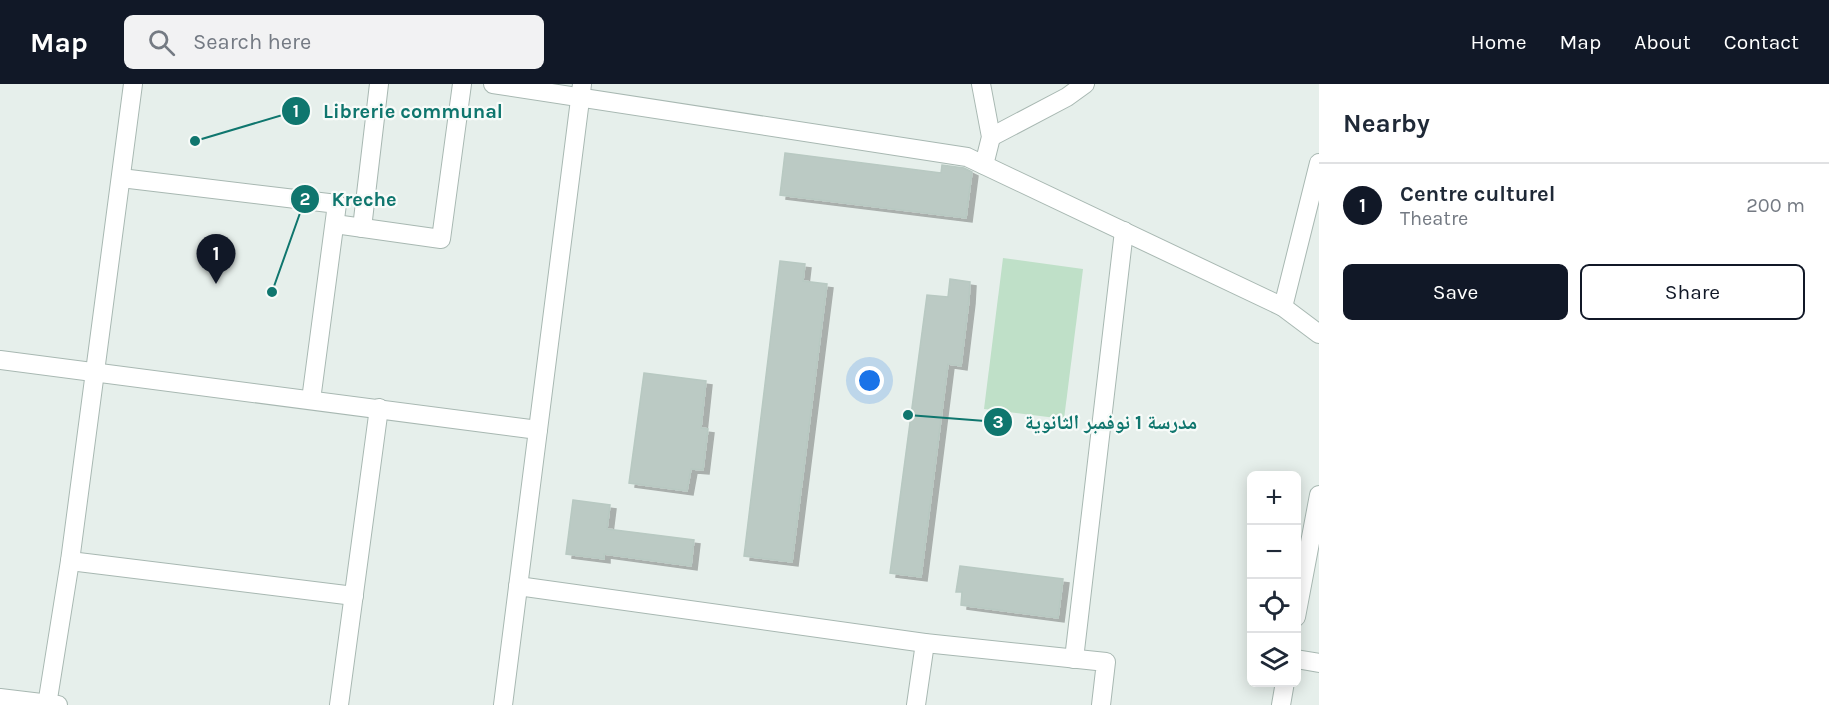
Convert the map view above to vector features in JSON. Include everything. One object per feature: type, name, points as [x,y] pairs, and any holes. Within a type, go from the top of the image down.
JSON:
[{"type":"street","points":[[0,698],[52,704],[133,84]]},
{"type":"street","points":[[363,228],[379,84]]},
{"type":"street","points":[[334,224],[441,239],[462,84]]},
{"type":"street","points":[[493,84],[581,91],[967,157],[1283,307],[1319,334]]},
{"type":"street","points":[[981,84],[991,137],[984,165]]},
{"type":"street","points":[[991,137],[1067,97],[1085,84]]},
{"type":"street","points":[[503,705],[581,91]]},
{"type":"street","points":[[1283,307],[1319,163]]},
{"type":"street","points":[[121,178],[337,204],[311,400]]},
{"type":"street","points":[[1074,659],[1124,231]]},
{"type":"street","points":[[0,360],[538,430]]},
{"type":"street","points":[[339,705],[379,408]]},
{"type":"street","points":[[1301,590],[1319,495]]},
{"type":"street","points":[[70,561],[354,596]]},
{"type":"street","points":[[518,586],[925,644],[1106,662],[1101,705]]},
{"type":"street","points":[[916,705],[925,644]]},
{"type":"street","points":[[1301,660],[1319,663]]},
{"type":"street","points":[[1281,705],[1284,687]]},
{"type":"green space","points":[[1003,258],[1083,269],[1064,419],[984,409]]},
{"type":"building","points":[[785,153],[941,173],[942,165],[964,168],[972,172],[966,218],[780,195]]},
{"type":"building","points":[[780,261],[805,264],[803,281],[827,284],[792,562],[744,556]]},
{"type":"building","points":[[950,279],[970,282],[969,300],[961,366],[948,364],[921,577],[890,573],[927,295],[948,297]]},
{"type":"building","points":[[644,373],[706,381],[701,428],[708,429],[703,470],[691,469],[687,491],[629,483]]},
{"type":"building","points":[[573,500],[610,505],[607,529],[694,540],[691,566],[604,554],[604,559],[566,554]]},
{"type":"building","points":[[960,566],[1063,579],[1058,618],[961,605],[962,592],[956,592]]},
{"type":"place","name":"Librerie communal","points":[[195,141]]},
{"type":"place","name":"Centre culturel","points":[[216,284]]},
{"type":"place","name":"Kreche","points":[[272,292]]},
{"type":"place","name":"مدرسة 1 نوفمبر الثانوية","points":[[908,415]]}]
